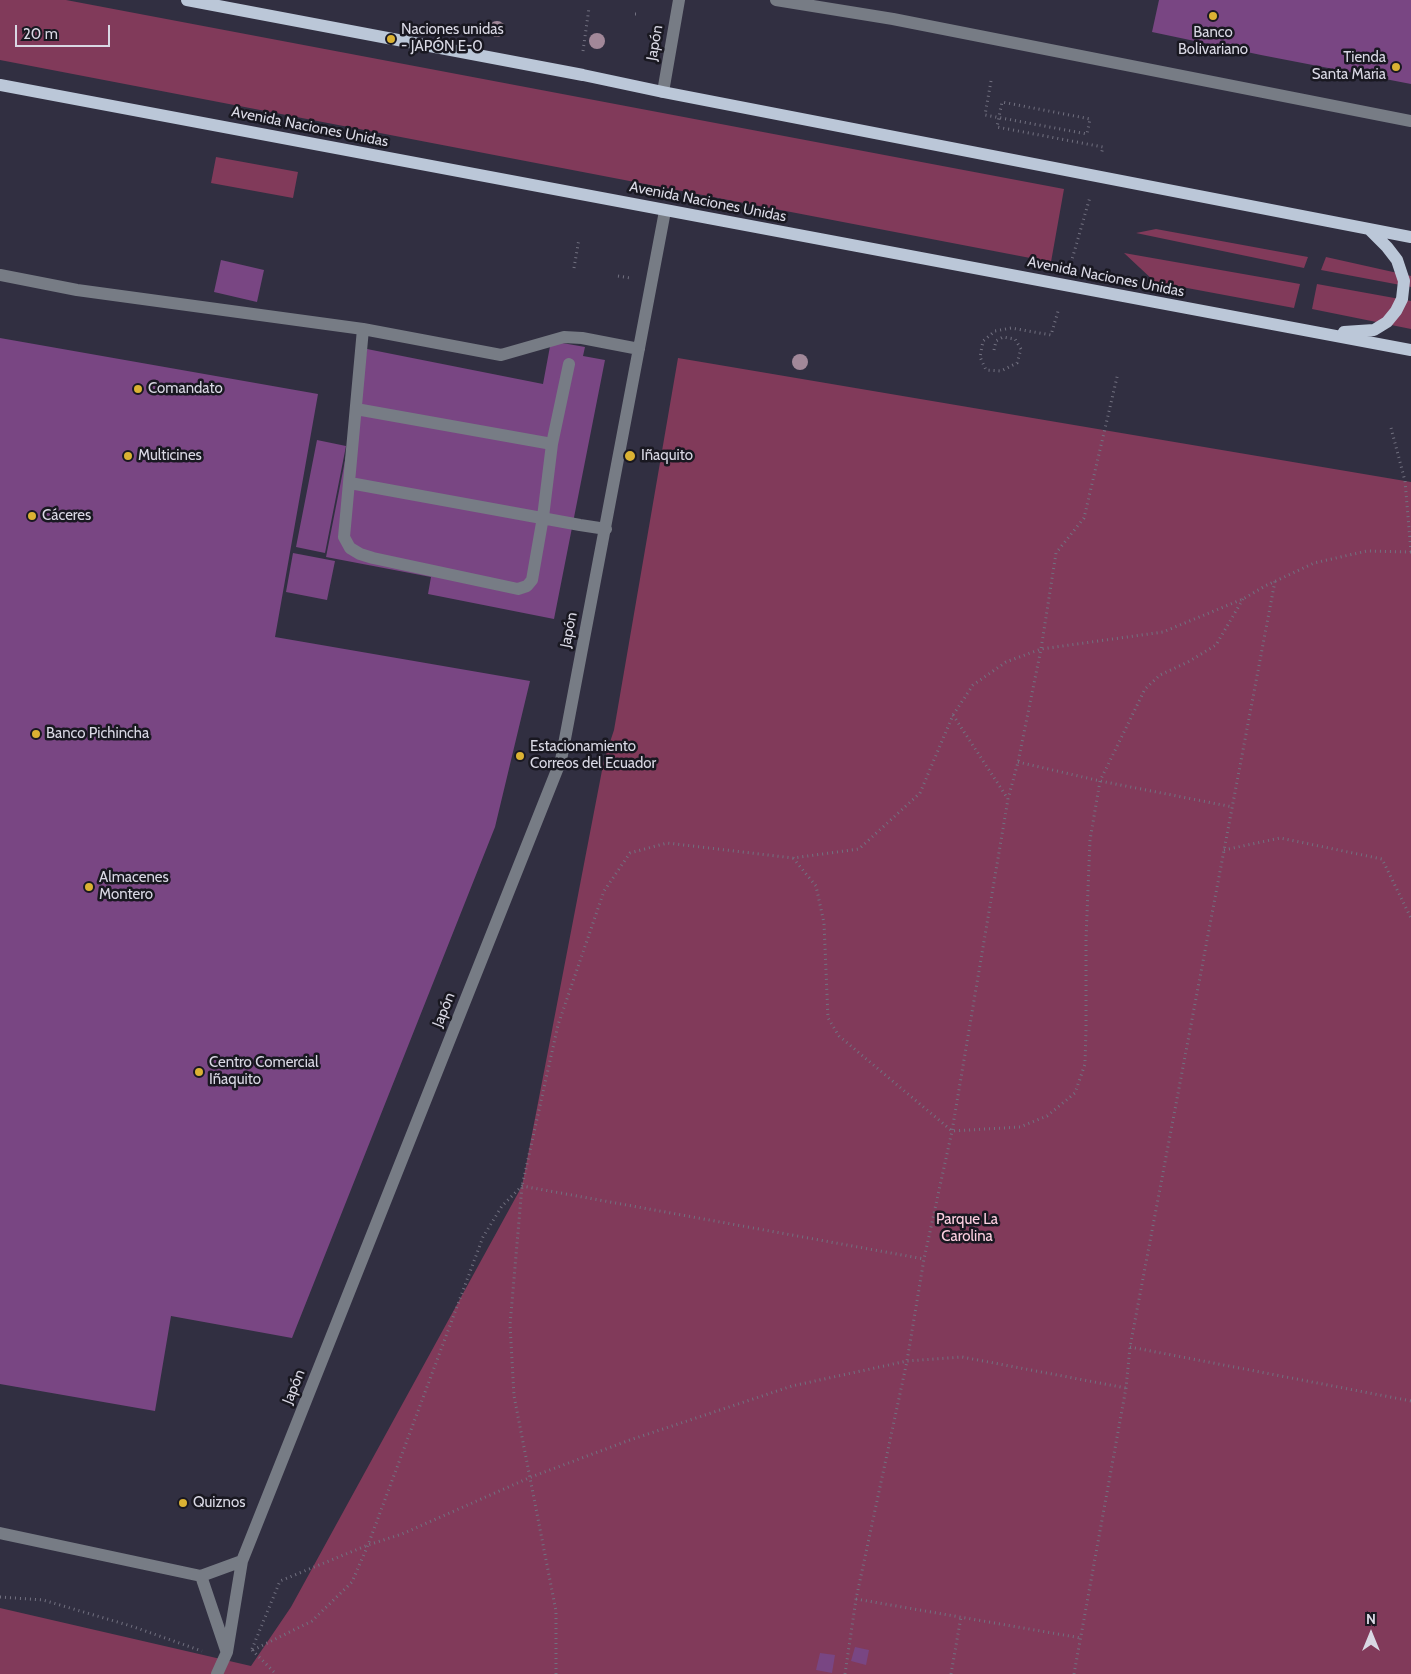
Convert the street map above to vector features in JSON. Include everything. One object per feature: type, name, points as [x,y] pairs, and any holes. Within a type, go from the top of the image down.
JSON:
[{"type":"main road","points":[[187,0],[583,75],[662,92],[1411,237]]},
{"type":"main road","name":"Avenida Naciones Unidas","points":[[0,85],[1411,350]]},
{"type":"main road","points":[[1289,327],[1351,332],[1374,330],[1387,322],[1396,311],[1402,299],[1404,281],[1397,260],[1369,229]]},
{"type":"street","name":"Japón","points":[[662,92],[679,0]]},
{"type":"street","points":[[776,0],[893,19],[1411,121]]},
{"type":"street","name":"Japón","points":[[217,1674],[227,1652],[242,1561],[561,760],[665,211]]},
{"type":"street","points":[[0,275],[77,290],[363,329],[501,355],[564,337],[582,338],[639,349]]},
{"type":"street","points":[[363,329],[344,537],[350,548],[360,554],[373,558],[518,589],[527,586],[532,580],[543,517],[552,444],[569,364]]},
{"type":"street","points":[[356,409],[552,444]]},
{"type":"street","points":[[350,483],[580,525],[606,528]]},
{"type":"street","points":[[0,1534],[201,1576],[242,1561]]},
{"type":"street","points":[[201,1576],[227,1652]]},
{"type":"path","points":[[582,52],[589,8]]},
{"type":"path","points":[[992,81],[985,115],[1012,120],[1088,134],[1090,118],[1002,102],[997,127],[1103,147],[1101,156]]},
{"type":"path","points":[[1070,269],[1090,194]]},
{"type":"path","points":[[574,268],[579,239]]},
{"type":"path","points":[[994,350],[996,341],[1003,337],[1015,339],[1021,349],[1018,362],[1001,371],[986,370],[980,357],[983,341],[995,331],[1011,328],[1051,335],[1059,307]]},
{"type":"path","points":[[845,1674],[856,1599],[907,1361],[924,1259],[952,1131],[1008,799],[1018,762],[1041,649],[1056,553],[1084,518],[1118,373]]},
{"type":"path","points":[[556,1674],[556,1611],[514,1396],[510,1325],[522,1186],[558,1025],[604,891],[630,853],[667,843],[793,858],[859,849],[920,793],[953,714],[973,685],[1006,662],[1041,649],[1163,632],[1243,599],[1275,581],[1314,563],[1367,551],[1411,552],[1405,481],[1392,428]]},
{"type":"path","points":[[1406,500],[1411,501]]},
{"type":"path","points":[[1074,1674],[1126,1388],[1130,1347],[1275,581]]},
{"type":"path","points":[[793,858],[816,886],[824,923],[828,1018],[839,1036],[952,1131],[1020,1127],[1047,1116],[1075,1093],[1085,1064],[1086,939],[1090,840],[1100,781],[1145,689],[1160,675],[1188,662],[1216,645],[1243,599]]},
{"type":"path","points":[[953,714],[1008,799]]},
{"type":"path","points":[[1018,762],[1100,781],[1233,807]]},
{"type":"path","points":[[1224,850],[1280,838],[1382,860],[1411,918]]},
{"type":"path","points":[[522,1186],[924,1259]]},
{"type":"path","points":[[252,1650],[312,1621],[352,1582],[483,1237],[502,1206],[522,1186]]},
{"type":"path","points":[[1130,1347],[1411,1401]]},
{"type":"path","points":[[402,1534],[531,1477],[630,1440],[792,1386],[907,1361],[962,1357],[1126,1388]]},
{"type":"path","points":[[856,1599],[1081,1638]]},
{"type":"path","points":[[951,1674],[961,1617]]},
{"type":"green space","points":[[0,0],[66,0],[1064,189],[1051,262],[0,60]]},
{"type":"green space","points":[[216,157],[298,172],[293,198],[211,183]]},
{"type":"green space","points":[[1156,229],[1308,257],[1304,268],[1136,233]]},
{"type":"green space","points":[[1124,253],[1300,284],[1294,308],[1155,282]]},
{"type":"green space","points":[[1326,257],[1411,276],[1411,287],[1321,270]]},
{"type":"green space","points":[[1317,284],[1411,301],[1411,329],[1312,309]]},
{"type":"green space","name":"Parque La Carolina","points":[[678,358],[1411,482],[1411,1674],[0,1674],[0,1608],[251,1666],[291,1607],[522,1186],[604,760],[614,730]]},
{"type":"building","points":[[1159,0],[1411,0],[1411,84],[1152,32]]},
{"type":"building","points":[[221,260],[264,270],[257,302],[214,292]]},
{"type":"building","name":"Centro Comercial Iñaquito","points":[[0,338],[318,394],[275,637],[530,681],[495,827],[292,1338],[171,1316],[155,1411],[0,1384]]},
{"type":"building","points":[[551,341],[585,347],[583,356],[605,360],[554,619],[428,594],[431,577],[326,557],[367,349],[543,384]]},
{"type":"building","points":[[317,440],[346,446],[325,553],[296,547]]},
{"type":"building","points":[[293,553],[335,561],[327,600],[286,592]]},
{"type":"building","points":[[855,1647],[869,1650],[866,1665],[851,1661]]},
{"type":"building","points":[[820,1653],[835,1655],[832,1673],[816,1670]]},
{"type":"place","name":"Banco Bolivariano","points":[[1213,16]]},
{"type":"place","name":"Naciones unidas - JAPÓN E-0","points":[[391,39]]},
{"type":"place","name":"Tienda Santa Maria","points":[[1396,67]]},
{"type":"place","name":"Comandato","points":[[138,389]]},
{"type":"place","name":"Multicines","points":[[128,456]]},
{"type":"place","name":"Iñaquito","points":[[630,456]]},
{"type":"place","name":"Cáceres","points":[[32,516]]},
{"type":"place","name":"Banco Pichincha","points":[[36,734]]},
{"type":"place","name":"Estacionamiento Correos del Ecuador","points":[[520,756]]},
{"type":"place","name":"Almacenes Montero","points":[[89,887]]},
{"type":"place","name":"Centro Comercial Iñaquito","points":[[199,1072]]},
{"type":"place","name":"Quiznos","points":[[183,1503]]}]
